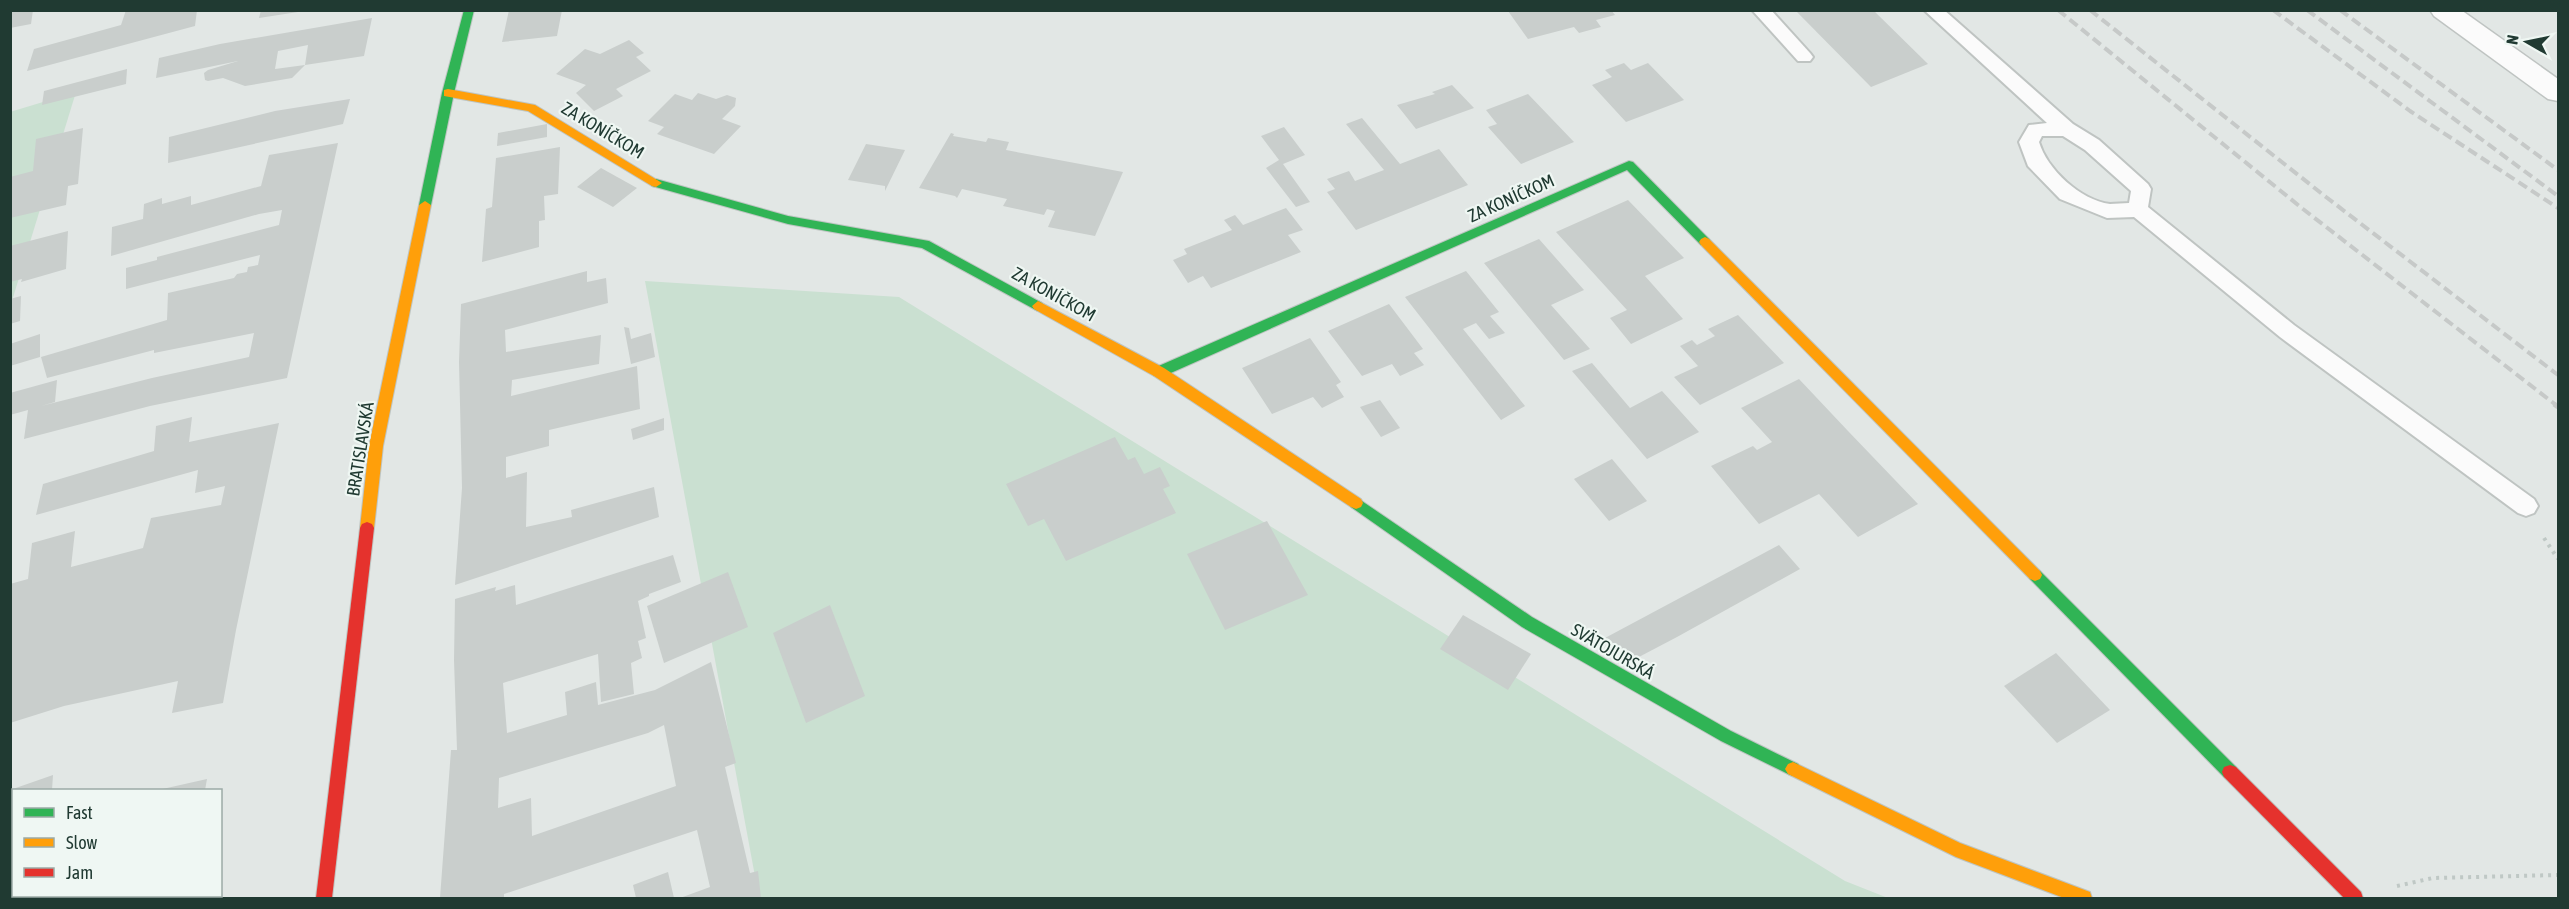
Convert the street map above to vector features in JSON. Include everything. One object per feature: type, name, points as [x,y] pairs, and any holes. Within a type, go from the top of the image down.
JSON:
[{"type":"street","name":"BRATISLAVSKÁ","points":[[324,898],[376,446],[448,93],[470,10]]},
{"type":"street","points":[[2443,10],[2559,92]]},
{"type":"street","name":"ZA KONÍČKOM","points":[[448,93],[531,108],[657,184],[788,220],[926,244],[1159,372],[1629,165],[2354,897]]},
{"type":"street","name":"SVÄTOJURSKÁ","points":[[1159,372],[1305,468],[1527,622],[1716,731],[1956,849],[2084,898]]},
{"type":"lane","points":[[1761,10],[1804,57]]},
{"type":"lane","points":[[1933,10],[2066,129],[2092,145],[2141,189],[2138,210]]},
{"type":"lane","points":[[2066,129],[2036,130],[2029,142],[2035,160],[2067,194],[2107,211],[2138,210],[2287,331],[2526,506]]},
{"type":"path","points":[[2354,897],[2433,879],[2559,874]]},
{"type":"green space","points":[[76,92],[11,304],[10,112]]},
{"type":"green space","points":[[645,281],[899,297],[1845,881],[1888,898],[759,898]]},
{"type":"building","points":[[10,10],[33,10],[31,24],[10,28]]},
{"type":"building","points":[[126,10],[197,10],[195,26],[27,71],[34,49],[121,25]]},
{"type":"building","points":[[261,10],[297,10],[298,12],[259,18]]},
{"type":"building","points":[[509,10],[562,10],[557,36],[502,42]]},
{"type":"building","points":[[1611,10],[1615,15],[1596,20],[1601,27],[1579,33],[1574,27],[1528,39],[1508,11]]},
{"type":"building","points":[[1795,10],[1873,10],[1928,64],[1871,87]]},
{"type":"building","points":[[372,18],[364,56],[305,65],[292,78],[245,86],[223,78],[205,80],[204,73],[208,70],[238,61],[156,78],[159,58],[220,44]],"holes":[[[308,45],[305,65],[275,69],[278,51]]]},
{"type":"building","points":[[629,40],[644,53],[636,57],[651,71],[616,89],[623,96],[594,111],[576,93],[586,85],[556,74],[585,49],[600,54]]},
{"type":"building","points":[[1624,63],[1631,70],[1648,63],[1684,100],[1626,122],[1592,85],[1612,77],[1605,70]]},
{"type":"building","points":[[127,69],[126,84],[42,105],[44,91]]},
{"type":"building","points":[[1452,85],[1474,108],[1416,129],[1397,105],[1435,94],[1432,92]]},
{"type":"building","points":[[698,93],[716,99],[727,95],[736,98],[735,106],[722,119],[741,126],[714,154],[657,134],[664,127],[648,121],[675,94],[692,100]]},
{"type":"building","points":[[1528,94],[1574,142],[1521,164],[1488,127],[1497,124],[1486,110]]},
{"type":"building","points":[[350,99],[343,124],[168,163],[169,137],[275,111]]},
{"type":"building","points":[[1362,118],[1400,164],[1439,149],[1468,185],[1356,230],[1327,192],[1335,189],[1327,179],[1349,171],[1355,181],[1384,170],[1346,124]]},
{"type":"building","points":[[547,124],[547,137],[497,146],[498,133]]},
{"type":"building","points":[[1284,127],[1305,155],[1283,164],[1310,202],[1296,207],[1266,168],[1279,160],[1261,136]]},
{"type":"building","points":[[83,128],[78,184],[68,186],[66,205],[10,218],[10,177],[33,171],[36,139]]},
{"type":"building","points":[[951,133],[954,134],[953,136],[986,142],[988,138],[1009,142],[1006,150],[1123,172],[1095,236],[1048,227],[1055,211],[1047,209],[1044,215],[1003,206],[1007,199],[962,189],[957,198],[919,188]]},
{"type":"building","points":[[338,143],[287,378],[150,406],[24,439],[28,410],[10,415],[10,393],[57,380],[55,402],[41,406],[152,378],[249,357],[254,333],[154,353],[154,350],[47,378],[41,357],[167,320],[168,293],[234,278],[237,274],[247,272],[248,267],[258,265],[260,255],[126,289],[126,268],[157,260],[157,257],[279,225],[282,210],[259,214],[111,256],[112,227],[143,219],[144,204],[162,198],[162,204],[191,196],[191,205],[261,186],[269,155]]},
{"type":"building","points":[[866,144],[905,150],[885,191],[885,186],[848,180]]},
{"type":"building","points":[[560,147],[558,194],[544,196],[545,220],[539,221],[539,247],[482,262],[486,209],[492,207],[496,158]]},
{"type":"building","points":[[601,168],[637,188],[613,207],[577,187]]},
{"type":"building","points":[[1628,200],[1684,258],[1645,276],[1683,319],[1631,344],[1610,318],[1627,310],[1556,232]]},
{"type":"building","points":[[1286,208],[1303,230],[1288,235],[1301,252],[1211,288],[1203,276],[1188,283],[1173,260],[1187,254],[1184,249],[1232,230],[1224,220],[1235,215],[1243,225]]},
{"type":"building","points":[[68,231],[66,269],[21,282],[22,279],[10,282],[10,246]]},
{"type":"building","points":[[1539,239],[1584,290],[1551,305],[1590,349],[1564,360],[1484,263]]},
{"type":"building","points":[[587,271],[587,282],[606,278],[608,303],[505,330],[506,352],[601,335],[599,364],[512,380],[511,396],[637,366],[640,409],[549,430],[549,446],[506,457],[506,478],[527,472],[526,527],[572,517],[571,510],[654,487],[659,517],[455,585],[462,488],[459,362],[461,304]]},
{"type":"building","points":[[1466,271],[1499,312],[1490,316],[1505,333],[1489,339],[1476,323],[1463,329],[1525,406],[1501,420],[1405,297]]},
{"type":"building","points":[[21,296],[20,321],[10,324],[10,299]]},
{"type":"building","points":[[1389,304],[1423,349],[1414,353],[1424,365],[1400,376],[1392,364],[1362,376],[1328,331]]},
{"type":"building","points":[[1738,315],[1784,363],[1700,405],[1674,377],[1698,366],[1680,346],[1692,340],[1697,345],[1715,336],[1708,329]]},
{"type":"building","points":[[624,327],[629,328],[631,339],[651,333],[655,357],[631,364]]},
{"type":"building","points":[[40,334],[40,357],[10,366],[10,344]]},
{"type":"building","points":[[1310,338],[1341,382],[1336,385],[1344,397],[1322,408],[1313,397],[1272,414],[1242,368]]},
{"type":"building","points":[[1592,363],[1630,408],[1662,391],[1699,432],[1647,459],[1572,371]]},
{"type":"building","points":[[1799,379],[1918,504],[1858,537],[1819,494],[1759,524],[1711,466],[1753,446],[1757,450],[1772,442],[1741,408]]},
{"type":"building","points":[[1380,400],[1400,428],[1381,437],[1360,407]]},
{"type":"building","points":[[192,417],[189,442],[279,423],[223,703],[172,713],[178,681],[64,706],[10,723],[10,584],[28,579],[32,543],[75,531],[71,567],[143,548],[151,518],[221,505],[225,486],[195,493],[198,470],[36,515],[43,484],[154,451],[156,426]]},
{"type":"building","points":[[664,418],[664,430],[633,440],[631,429]]},
{"type":"building","points":[[1115,437],[1128,460],[1135,457],[1144,474],[1160,467],[1170,486],[1163,489],[1176,513],[1066,561],[1044,519],[1028,526],[1006,484]]},
{"type":"building","points":[[1612,459],[1647,501],[1609,521],[1574,479]]},
{"type":"building","points":[[1267,521],[1308,595],[1225,630],[1187,554]]},
{"type":"building","points":[[1779,545],[1800,569],[1677,637],[1637,658],[1605,638]]},
{"type":"building","points":[[673,555],[681,582],[649,594],[638,601],[646,638],[638,641],[642,658],[631,663],[634,694],[601,702],[598,654],[503,683],[507,733],[567,715],[565,692],[596,682],[598,705],[655,690],[711,662],[736,763],[725,767],[750,873],[758,871],[761,898],[680,898],[710,887],[697,830],[504,894],[504,898],[440,898],[451,750],[457,750],[454,660],[455,599],[496,587],[495,591],[515,585],[516,605]],"holes":[[[664,725],[676,786],[532,836],[531,798],[498,808],[499,778],[648,733]]]},
{"type":"building","points":[[728,572],[748,627],[664,663],[647,606]]},
{"type":"building","points":[[830,605],[865,696],[806,723],[773,633]]},
{"type":"building","points":[[1463,615],[1531,654],[1508,690],[1440,649]]},
{"type":"building","points":[[2056,653],[2110,710],[2057,743],[2004,686]]},
{"type":"building","points":[[53,775],[52,789],[13,789]]},
{"type":"building","points":[[207,779],[205,789],[162,789]]},
{"type":"building","points":[[12,789],[12,824],[10,824],[10,790]]},
{"type":"building","points":[[668,872],[674,898],[636,898],[633,885]]},
{"type":"railway","points":[[2058,10],[2303,209],[2556,405]]},
{"type":"railway","points":[[2090,10],[2326,197],[2558,375]]},
{"type":"railway","points":[[2273,10],[2410,111],[2558,208]]},
{"type":"railway","points":[[2307,10],[2558,196]]},
{"type":"railway","points":[[2340,10],[2558,170]]},
{"type":"railway","points":[[2554,404],[2558,407]]},
{"type":"traffic: fast","points":[[425,205],[448,93],[469,10]]},
{"type":"traffic: fast","points":[[1159,372],[1629,165],[1705,242]]},
{"type":"traffic: fast","points":[[656,183],[788,220],[925,244],[1038,306]]},
{"type":"traffic: fast","points":[[1356,503],[1527,622],[1726,736],[1793,769]]},
{"type":"traffic: fast","points":[[2035,575],[2230,772]]},
{"type":"traffic: slow","points":[[448,93],[531,108],[656,183]]},
{"type":"traffic: slow","points":[[367,528],[376,446],[425,205]]},
{"type":"traffic: slow","points":[[1705,242],[2035,575]]},
{"type":"traffic: slow","points":[[1038,306],[1159,372],[1356,503]]},
{"type":"traffic: slow","points":[[1793,769],[1956,849],[2084,898]]},
{"type":"traffic: jam","points":[[324,898],[367,528]]},
{"type":"traffic: jam","points":[[2230,772],[2355,898]]}]
